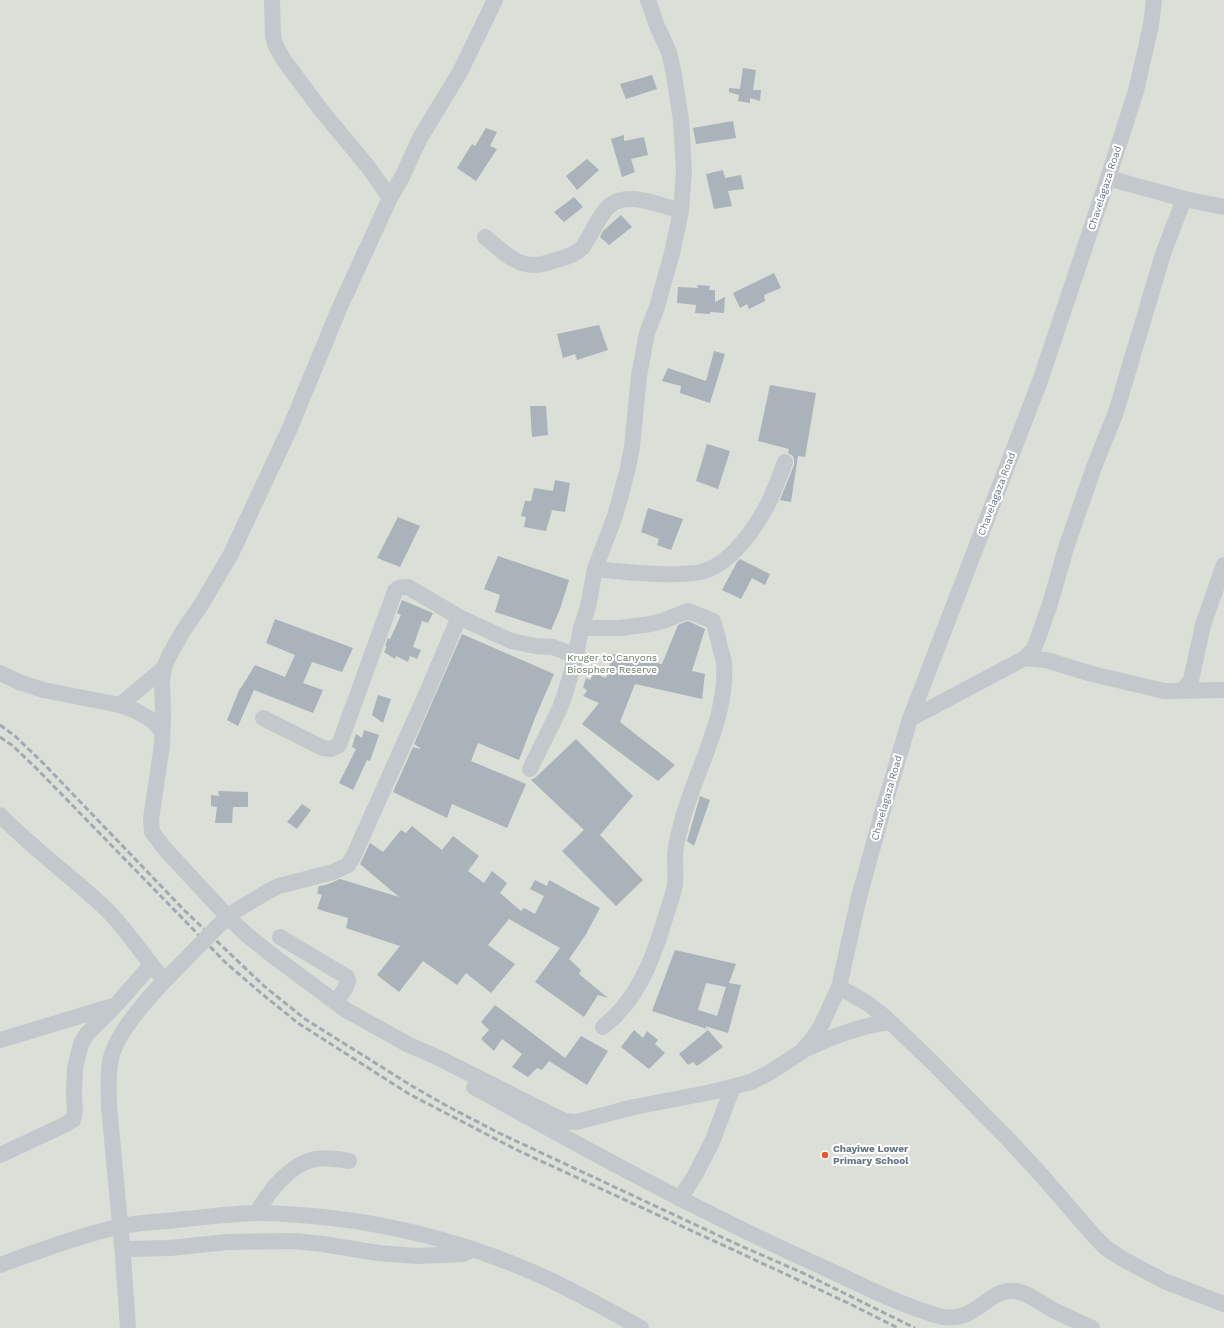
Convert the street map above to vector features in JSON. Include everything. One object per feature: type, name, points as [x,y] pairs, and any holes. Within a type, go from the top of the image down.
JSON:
[{"type":"street","points":[[272,0],[273,35],[275,44],[282,59],[390,198]]},
{"type":"street","points":[[495,0],[460,72],[420,138],[390,198],[339,310],[290,428],[231,554],[201,605],[183,631],[164,668],[162,680],[162,745],[150,819],[152,832],[224,920],[247,935],[346,1010],[409,1045],[437,1057],[556,1117],[571,1121],[580,1121],[634,1107],[751,1082],[769,1073],[800,1052],[841,1034],[864,1026],[890,1022]]},
{"type":"street","points":[[530,769],[560,708],[565,694],[576,656],[581,628],[588,607],[595,569],[615,516],[627,472],[632,447],[639,376],[647,333],[657,307],[672,253],[681,211],[684,171],[681,120],[668,52],[648,0]]},
{"type":"street","name":"Chavelagaza Road","points":[[800,1052],[811,1041],[821,1026],[839,987],[859,897],[910,719],[1040,381],[1136,91],[1155,1]]},
{"type":"street","points":[[1108,178],[1184,199],[1224,207]]},
{"type":"street","points":[[485,237],[515,260],[523,264],[534,265],[566,258],[582,248],[606,211],[614,202],[636,198],[681,211]]},
{"type":"street","points":[[910,719],[1025,658],[1033,650],[1050,604],[1066,548],[1094,467],[1116,412],[1163,254],[1184,199]]},
{"type":"street","points":[[595,569],[655,575],[704,572],[723,562],[736,550],[754,526],[769,502],[785,462]]},
{"type":"street","points":[[1182,691],[1191,680],[1203,625],[1224,565]]},
{"type":"street","points":[[263,718],[323,748],[335,748],[339,745],[394,591],[400,588],[408,587],[459,616],[510,641],[535,646],[553,647],[576,656]]},
{"type":"street","points":[[581,628],[620,628],[651,624],[663,622],[688,611],[713,621],[724,660],[722,698],[716,723],[683,819],[675,855],[675,882],[673,894],[657,946],[644,978],[630,1000],[615,1018],[603,1027]]},
{"type":"street","points":[[128,1328],[109,1106],[109,1082],[112,1055],[117,1043],[139,1010],[164,981],[224,920],[267,892],[279,886],[333,872],[348,865],[353,857],[428,690],[459,616]]},
{"type":"street","points":[[1025,658],[1046,660],[1092,674],[1164,691],[1224,690]]},
{"type":"street","points":[[120,705],[164,668]]},
{"type":"street","points":[[0,673],[19,682],[43,690],[120,705],[152,720],[162,731]]},
{"type":"street","points":[[0,815],[22,837],[103,906],[116,920],[164,981]]},
{"type":"street","points":[[280,937],[347,977],[348,980],[346,987],[336,1002]]},
{"type":"street","points":[[0,1155],[73,1120],[75,1112],[75,1068],[81,1044],[86,1035],[116,1005],[151,965]]},
{"type":"street","points":[[839,987],[867,1003],[890,1022],[937,1067],[1010,1140],[1095,1238],[1106,1248],[1121,1258],[1164,1281],[1224,1304]]},
{"type":"street","points":[[0,1040],[116,1005]]},
{"type":"street","points":[[409,1045],[443,1070],[680,1199],[766,1242],[889,1297],[938,1316],[956,1318],[968,1314],[1000,1293],[1014,1291],[1025,1294],[1092,1328]]},
{"type":"street","points":[[680,1199],[695,1175],[712,1142],[733,1087]]},
{"type":"street","points":[[257,1213],[264,1200],[277,1184],[303,1163],[315,1159],[332,1158],[349,1160]]},
{"type":"street","points":[[0,1265],[76,1238],[120,1226],[211,1216],[257,1213],[303,1215],[374,1224],[425,1235],[472,1250],[546,1278],[642,1328]]},
{"type":"street","points":[[122,1249],[170,1248],[226,1242],[294,1241],[324,1244],[378,1253],[417,1256],[463,1254],[472,1250]]},
{"type":"green space","name":"Kruger to Canyons Biosphere Reserve","points":[[0,0],[1224,0],[1224,1328],[0,1328]]},
{"type":"building","points":[[743,68],[756,70],[753,90],[761,90],[760,101],[750,98],[750,103],[738,101],[739,95],[729,92],[729,88],[740,89]]},
{"type":"building","points":[[652,75],[657,89],[626,99],[620,84]]},
{"type":"building","points":[[733,121],[736,138],[696,144],[693,128]]},
{"type":"building","points":[[486,128],[497,132],[490,146],[497,149],[476,181],[457,168],[472,144],[475,146]]},
{"type":"building","points":[[624,135],[624,141],[644,137],[648,155],[631,159],[635,172],[622,177],[611,139]]},
{"type":"building","points":[[587,159],[599,170],[577,190],[566,176]]},
{"type":"building","points":[[723,170],[725,178],[741,175],[744,189],[728,191],[732,206],[714,209],[706,174]]},
{"type":"building","points":[[574,197],[583,207],[564,222],[554,212]]},
{"type":"building","points":[[621,215],[632,227],[609,245],[600,237],[603,231]]},
{"type":"building","points":[[774,273],[781,288],[764,295],[765,301],[749,309],[747,304],[740,308],[733,293]]},
{"type":"building","points":[[697,285],[710,286],[709,290],[715,290],[715,302],[725,297],[724,313],[695,313],[696,305],[677,303],[678,287],[698,288]]},
{"type":"building","points":[[599,325],[608,350],[577,360],[575,354],[563,358],[557,334]]},
{"type":"building","points":[[714,351],[725,354],[710,403],[680,393],[681,386],[662,381],[668,368],[706,381]]},
{"type":"building","points":[[770,385],[816,393],[805,457],[798,456],[791,502],[780,500],[794,465],[793,456],[788,453],[789,449],[758,441]]},
{"type":"building","points":[[530,406],[546,406],[548,435],[532,437]]},
{"type":"building","points":[[707,444],[730,451],[718,489],[696,481]]},
{"type":"building","points":[[555,480],[570,483],[565,512],[552,510],[546,531],[524,527],[526,517],[521,516],[525,501],[531,501],[534,488],[553,491]]},
{"type":"building","points":[[648,508],[683,519],[671,550],[657,545],[659,539],[641,532]]},
{"type":"building","points":[[398,517],[420,526],[400,567],[377,558]]},
{"type":"building","points":[[498,556],[569,580],[560,609],[551,630],[495,612],[500,595],[484,589]]},
{"type":"building","points":[[740,559],[770,574],[765,585],[752,578],[741,599],[722,590]]},
{"type":"building","points":[[402,600],[433,613],[428,623],[422,621],[413,647],[421,650],[417,659],[410,656],[408,662],[396,656],[395,659],[384,652],[387,646],[385,646],[388,638],[390,639],[401,615],[397,613]]},
{"type":"building","points":[[275,619],[353,648],[342,672],[312,662],[303,683],[323,690],[313,713],[254,690],[238,726],[227,720],[240,688],[255,665],[285,677],[295,655],[266,643]]},
{"type":"building","points":[[688,621],[705,629],[692,671],[705,674],[702,699],[635,684],[620,722],[675,765],[658,781],[582,724],[599,703],[583,696],[587,691],[583,687],[586,678],[590,680],[594,673],[606,678],[613,654],[662,664],[678,625]]},
{"type":"building","points":[[462,634],[554,674],[519,760],[478,743],[471,761],[526,784],[507,828],[452,804],[447,818],[393,792],[413,747],[420,749],[414,744]]},
{"type":"building","points":[[378,695],[391,699],[383,723],[372,715]]},
{"type":"building","points":[[364,730],[379,735],[370,761],[367,760],[353,790],[339,783],[356,749],[352,747],[356,734],[362,738]]},
{"type":"building","points":[[576,739],[633,796],[600,835],[643,880],[616,906],[562,851],[584,830],[531,780]]},
{"type":"building","points":[[218,791],[248,792],[248,807],[233,807],[232,823],[215,823],[217,807],[211,806],[211,795],[219,796]]},
{"type":"building","points":[[700,796],[710,800],[694,846],[687,841]]},
{"type":"building","points":[[302,804],[311,810],[297,829],[287,822]]},
{"type":"building","points":[[412,826],[442,850],[453,836],[479,856],[468,871],[484,883],[492,871],[507,883],[500,893],[521,911],[524,908],[535,914],[544,896],[530,889],[535,880],[547,886],[549,880],[600,908],[585,936],[569,959],[581,970],[579,974],[608,998],[598,995],[584,1017],[535,982],[560,948],[509,919],[488,945],[515,964],[491,993],[466,973],[457,985],[423,961],[399,992],[377,975],[400,946],[346,928],[348,918],[317,909],[322,895],[317,893],[319,886],[326,885],[340,879],[399,897],[360,864],[370,843],[383,852],[401,830],[406,833]]},
{"type":"building","points":[[675,950],[736,964],[729,983],[741,985],[728,1033],[705,1026],[707,1029],[652,1011]],"holes":[[[706,983],[726,987],[717,1016],[698,1010]]]},
{"type":"building","points":[[495,1005],[565,1058],[581,1036],[608,1051],[587,1085],[549,1061],[542,1070],[537,1068],[528,1077],[512,1067],[522,1054],[502,1039],[494,1051],[481,1039],[489,1030],[481,1022]]},
{"type":"building","points":[[634,1030],[643,1038],[647,1031],[658,1040],[655,1044],[665,1053],[649,1069],[621,1047]]},
{"type":"building","points":[[708,1030],[723,1047],[697,1066],[693,1062],[688,1065],[679,1054]]},
{"type":"railway","points":[[0,725],[15,736],[44,764],[184,910],[264,986],[305,1019],[412,1086],[501,1134],[741,1246],[803,1273],[915,1328]]},
{"type":"railway","points":[[0,737],[13,746],[37,769],[226,963],[298,1023],[409,1094],[515,1149],[846,1302],[898,1328]]},
{"type":"place","name":"Chayiwe Lower Primary School","points":[[825,1155]]}]
